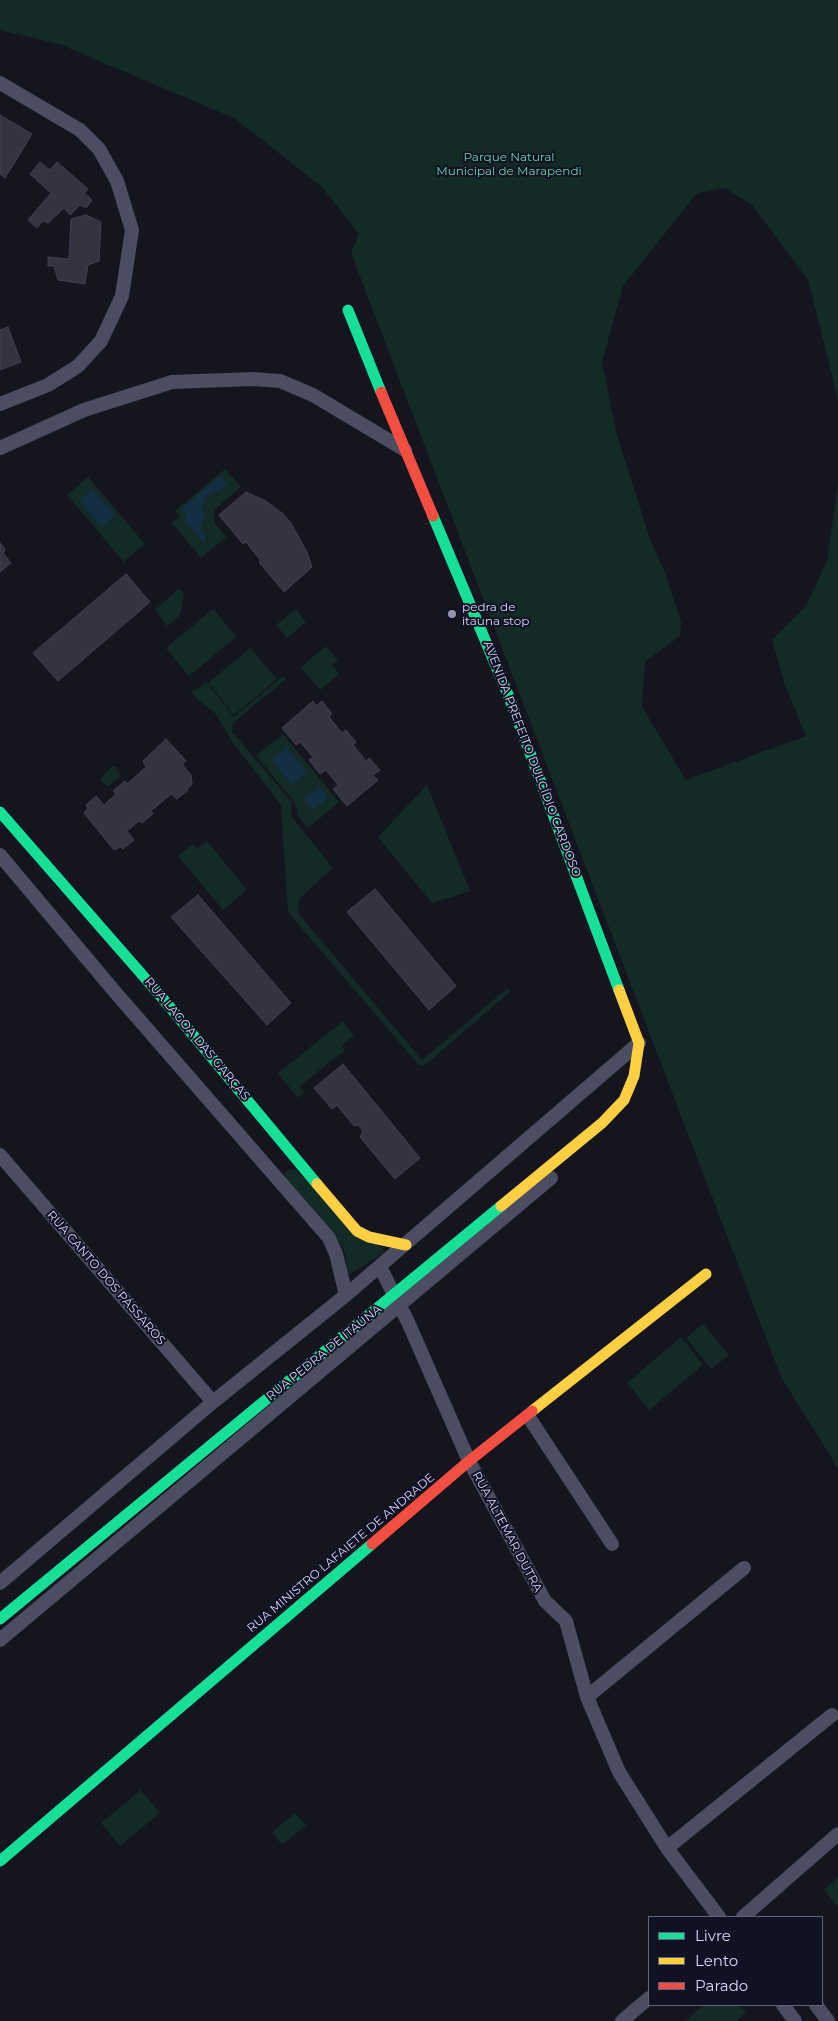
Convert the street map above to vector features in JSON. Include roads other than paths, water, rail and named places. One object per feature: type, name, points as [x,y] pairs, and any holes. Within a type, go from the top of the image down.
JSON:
[{"type":"street","points":[[0,83],[80,130],[99,149],[117,181],[132,230],[122,296],[101,341],[78,366],[48,385],[0,404]]},
{"type":"street","name":"AVENIDA PREFEITO DULCÍDIO CARDOSO","points":[[348,310],[512,704],[638,1043],[634,1076]]},
{"type":"street","points":[[0,448],[84,410],[162,385],[182,382],[253,379],[280,382],[313,395],[405,450]]},
{"type":"street","name":"RUA LAGOA DAS GARÇAS","points":[[0,812],[159,994],[348,1222],[357,1231],[369,1237],[406,1245]]},
{"type":"street","points":[[0,855],[115,992],[328,1238],[336,1254],[346,1296]]},
{"type":"street","points":[[2,1578],[213,1402],[346,1296],[638,1043]]},
{"type":"street","name":"RUA PEDRA DE ITAÚNA","points":[[0,1619],[397,1300],[602,1123],[624,1100],[634,1076]]},
{"type":"street","points":[[0,1640],[397,1300],[610,1128],[637,1092]]},
{"type":"street","name":"RUA CANTO DOS PÁSSAROS","points":[[0,1155],[213,1402]]},
{"type":"street","name":"RUA ALTEMAR DUTRA","points":[[380,1267],[397,1300],[469,1461],[545,1602],[566,1621],[588,1697],[619,1772],[667,1848],[718,1916]]},
{"type":"street","name":"RUA MINISTRO LAFAIETE DE ANDRADE","points":[[0,1861],[469,1461],[706,1274]]},
{"type":"street","points":[[528,1416],[612,1544]]},
{"type":"street","points":[[588,1697],[744,1568]]},
{"type":"street","points":[[667,1848],[832,1715]]},
{"type":"street","points":[[744,1916],[838,1834]]},
{"type":"street","points":[[622,2021],[648,1999]]},
{"type":"street","points":[[784,2006],[795,2021]]},
{"type":"street","points":[[817,2006],[828,2021]]},
{"type":"water","points":[[220,476],[228,485],[205,497],[202,505],[204,519],[200,526],[206,537],[203,542],[184,519],[187,516],[181,509]]},
{"type":"water","points":[[92,489],[115,516],[102,527],[79,500]]},
{"type":"water","points":[[286,747],[307,772],[292,785],[271,760]]},
{"type":"water","points":[[319,786],[328,798],[313,810],[304,799]]},
{"type":"place","name":"pedra de itauna stop","points":[[452,614]]},
{"type":"park label","name":"Parque Natural Municipal de Marapendi","points":[[509,164]]}]
